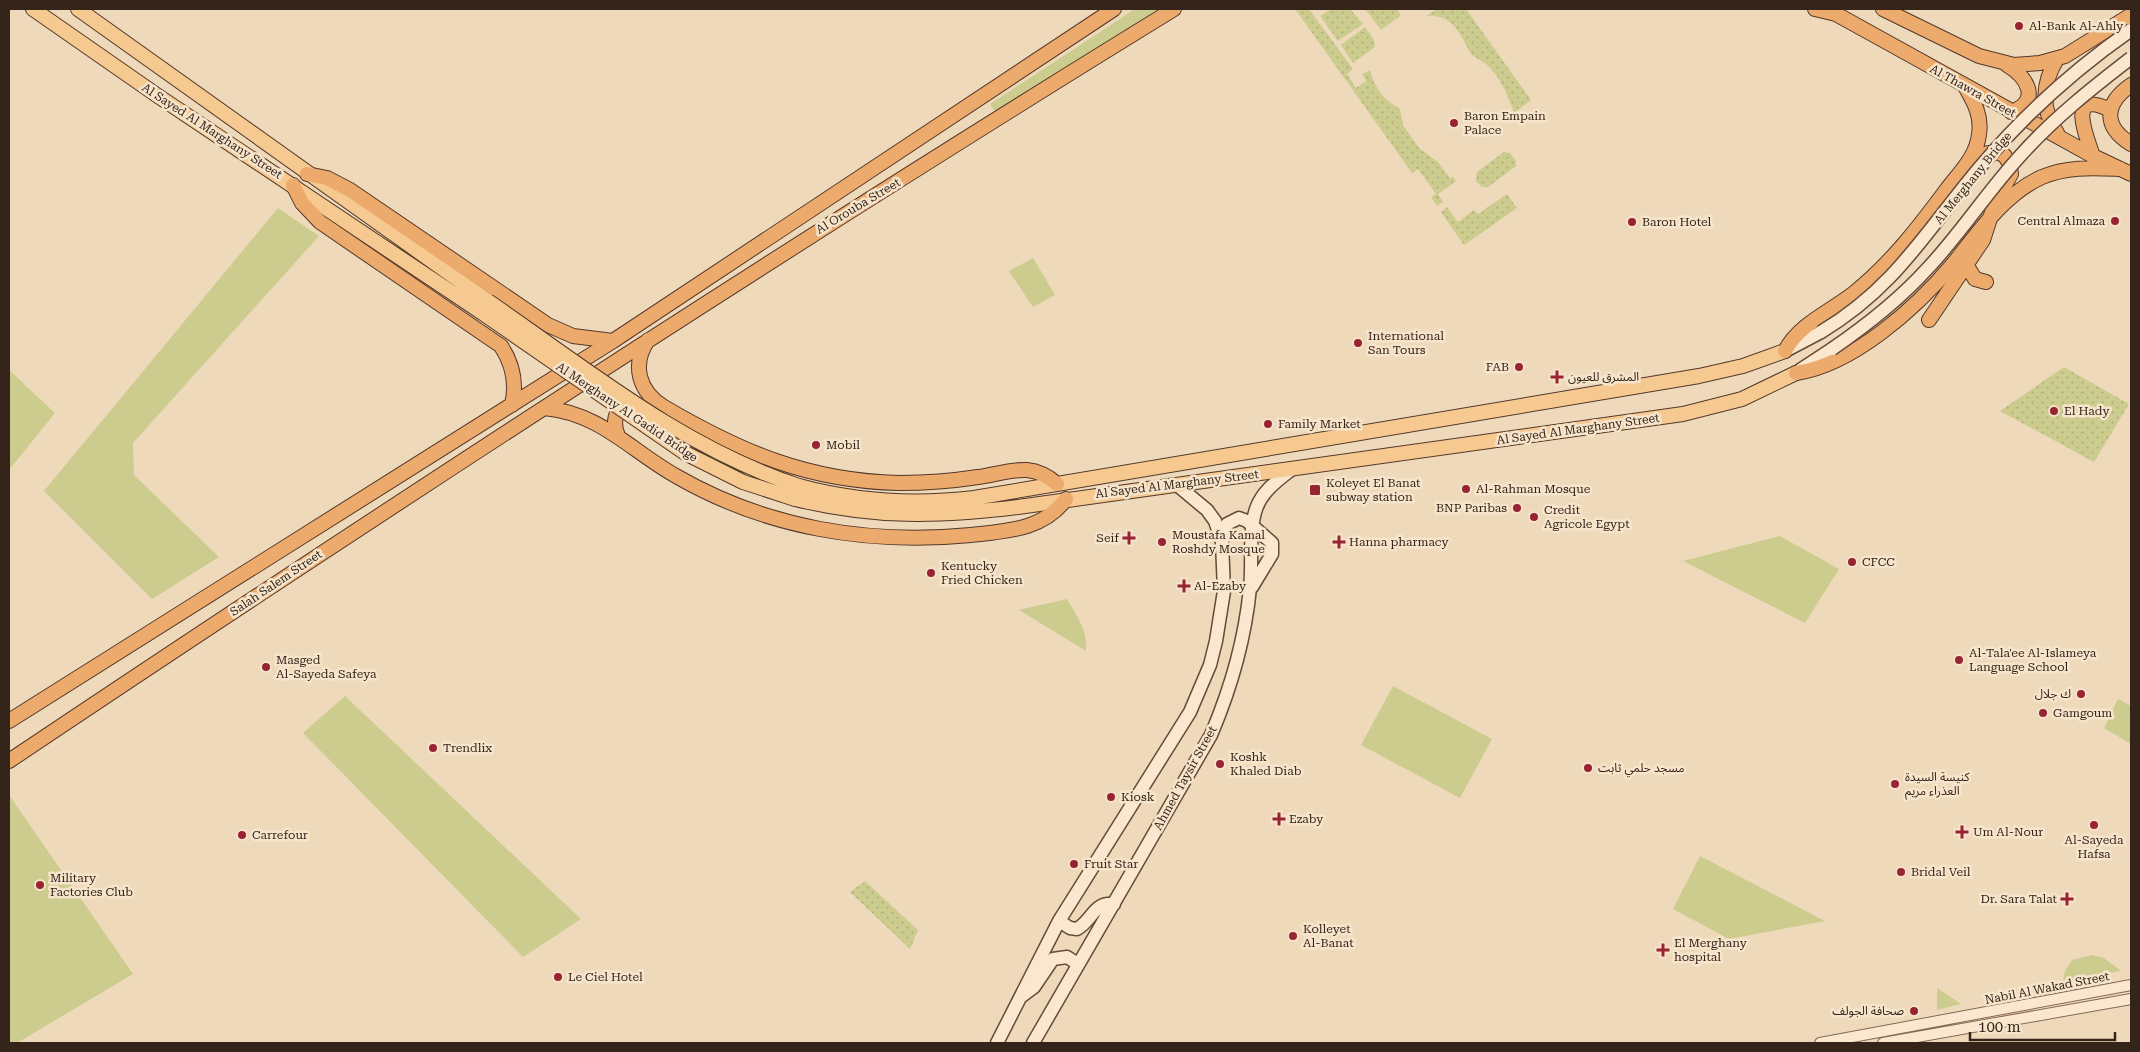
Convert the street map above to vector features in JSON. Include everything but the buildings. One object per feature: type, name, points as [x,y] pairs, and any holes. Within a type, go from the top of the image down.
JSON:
[{"type":"highway","name":"Al Orouba Street","points":[[512,404],[613,341],[1114,9]]},
{"type":"highway","name":"Al Orouba Street","points":[[544,408],[858,205],[916,172],[1174,9]]},
{"type":"highway","name":"Al Thawra Street","points":[[1815,9],[1836,14],[1965,87],[2126,172]]},
{"type":"highway","points":[[1884,9],[1979,56],[2007,65],[2022,75],[2028,88],[2027,97],[2022,105],[2011,112]]},
{"type":"highway","points":[[2007,65],[2032,65],[2057,59],[2073,52],[2131,15]]},
{"type":"highway","points":[[2057,59],[2049,74],[2045,98],[2052,124],[2062,139]]},
{"type":"highway","points":[[2131,85],[2115,98],[2110,110],[2115,129],[2131,144]]},
{"type":"highway","points":[[1785,351],[1803,328],[1852,295],[1889,262],[1915,232],[1970,159],[1978,141],[1980,121],[1977,108],[1965,87]]},
{"type":"highway","points":[[2093,156],[2081,116],[2085,108],[2092,104],[2100,105],[2110,110]]},
{"type":"highway","points":[[1929,320],[1967,266],[1985,236],[1996,200],[2010,179],[2011,166],[2004,155],[1996,152],[1970,159]]},
{"type":"highway","points":[[1796,372],[1815,368],[1842,356],[1898,318],[1935,284],[1990,218],[2017,192],[2051,174],[2078,168],[2126,172]]},
{"type":"highway","name":"Al Sayed Al Marghany Street","points":[[306,174],[327,178],[350,190],[548,325],[573,336],[613,341]]},
{"type":"highway","name":"Al Sayed Al Marghany Street","points":[[294,185],[300,201],[312,216],[501,346],[513,371],[514,388],[512,404]]},
{"type":"highway","points":[[1967,266],[1975,279],[1986,282]]},
{"type":"highway","points":[[493,340],[513,328],[522,307]]},
{"type":"highway","points":[[649,340],[640,356],[639,374],[641,383],[652,398]]},
{"type":"highway","points":[[618,436],[615,419],[623,404],[640,396],[652,398],[735,446],[812,472],[875,481],[916,483],[967,479],[1025,470],[1039,472],[1058,484]]},
{"type":"highway","name":"Salah Salem Street","points":[[9,721],[512,404]]},
{"type":"highway","points":[[544,408],[587,418],[618,436],[655,463],[714,496],[779,520],[847,534],[928,538],[1023,528],[1046,519],[1066,499]]},
{"type":"highway","name":"Salah Salem Street","points":[[9,761],[260,593],[544,408]]},
{"type":"main road","name":"Al Sayed Al Marghany Street","points":[[33,9],[158,96],[294,185]]},
{"type":"main road","name":"Al Sayed Al Marghany Street","points":[[78,9],[306,174]]},
{"type":"main road","name":"Al Merghany Bridge","points":[[1821,332],[1860,306],[1894,275],[1980,167],[2025,117],[2075,72],[2131,30]]},
{"type":"main road","name":"Al Merghany Bridge","points":[[1832,349],[1872,320],[1909,288],[1936,259],[1995,184],[2036,139],[2084,96],[2131,58]]},
{"type":"main road","points":[[278,174],[288,160]]},
{"type":"main road","name":"Al Merghany Al Gadid Bridge","points":[[306,174],[665,424],[711,450],[760,472],[826,493],[861,499],[904,502],[974,498],[1058,484]]},
{"type":"main road","name":"Al Merghany Al Gadid Bridge","points":[[294,185],[489,317],[657,435],[706,465],[743,482],[812,504],[876,514],[923,515],[969,512],[1066,499]]},
{"type":"main road","name":"Al Sayed Al Marghany Street","points":[[1058,484],[1700,376],[1754,363],[1785,351],[1821,332]]},
{"type":"main road","name":"Al Sayed Al Marghany Street","points":[[1066,499],[1693,412],[1742,399],[1796,372],[1832,349]]},
{"type":"main road","name":"Ahmed Taysir Street","points":[[1033,1043],[1211,735],[1234,674],[1242,643],[1250,589],[1253,527],[1256,509],[1269,488],[1292,469]]},
{"type":"main road","points":[[998,1043],[1019,997],[1059,921],[1190,712],[1201,689],[1216,641],[1221,616],[1224,591],[1222,542],[1215,522],[1207,510],[1177,485]]},
{"type":"main road","points":[[1222,542],[1227,524],[1235,519],[1243,519],[1272,544],[1273,550],[1250,589]]},
{"type":"main road","points":[[1059,921],[1070,928],[1078,929],[1096,908],[1102,905],[1114,904]]},
{"type":"main road","points":[[1019,997],[1032,990],[1053,959],[1066,957],[1078,964]]},
{"type":"street","name":"Nabil Al Wakad Street","points":[[1820,1043],[2131,985]]},
{"type":"street","name":"Nabil Al Wakad Street","points":[[1883,1043],[2131,998]]},
{"type":"green space","points":[[1135,9],[1159,9],[996,114],[990,104]]},
{"type":"green space","points":[[1295,9],[1309,9],[1353,69],[1347,74],[1356,88],[1366,81],[1362,74],[1370,70],[1380,93],[1400,109],[1403,125],[1419,148],[1438,162],[1450,178],[1453,177],[1456,181],[1438,194],[1443,202],[1437,206],[1431,197],[1436,194],[1418,169],[1412,173]]},
{"type":"green space","points":[[1331,9],[1350,9],[1363,24],[1338,41],[1320,16]]},
{"type":"green space","points":[[1365,9],[1397,9],[1401,15],[1381,30]]},
{"type":"green space","points":[[1437,9],[1466,9],[1531,100],[1514,113],[1499,80],[1485,63],[1472,55],[1455,27],[1444,18],[1426,16]]},
{"type":"green space","points":[[1365,27],[1373,38],[1375,47],[1353,63],[1341,45]]},
{"type":"green space","points":[[1504,152],[1510,153],[1516,161],[1516,166],[1488,187],[1482,187],[1476,181],[1477,172]]},
{"type":"green space","points":[[1507,194],[1517,208],[1464,245],[1441,212],[1447,207],[1458,222],[1474,210],[1478,214]]},
{"type":"green space","points":[[278,208],[319,236],[133,443],[134,475],[219,557],[152,599],[44,491]]},
{"type":"green space","points":[[1033,258],[1055,295],[1033,307],[1009,271]]},
{"type":"green space","points":[[2064,367],[2129,404],[2094,462],[2000,411]]},
{"type":"green space","points":[[9,370],[55,413],[9,470]]},
{"type":"green space","points":[[1780,536],[1839,569],[1805,623],[1683,561]]},
{"type":"green space","points":[[1067,599],[1084,630],[1086,651],[1019,610]]},
{"type":"green space","points":[[1393,686],[1492,739],[1460,798],[1361,745]]},
{"type":"green space","points":[[345,696],[581,919],[523,957],[303,733]]},
{"type":"green space","points":[[2118,699],[2131,706],[2131,744],[2104,728]]},
{"type":"green space","name":"Military Factories Club","points":[[9,795],[133,974],[17,1043],[9,1043]]},
{"type":"green space","points":[[1700,856],[1825,921],[1729,939],[1673,909]]},
{"type":"green space","points":[[865,881],[918,930],[910,949],[850,892]]},
{"type":"green space","points":[[2092,955],[2104,958],[2121,971],[2063,981],[2065,971],[2072,960]]},
{"type":"green space","points":[[1937,988],[1961,1004],[1937,1010]]},
{"type":"place","name":"Al-Bank Al-Ahly","points":[[2019,26]]},
{"type":"place","name":"Baron Empain Palace","points":[[1454,123]]},
{"type":"place","name":"Central Almaza","points":[[2115,221]]},
{"type":"place","name":"Baron Hotel","points":[[1632,222]]},
{"type":"place","name":"International San Tours","points":[[1358,343]]},
{"type":"place","name":"FAB","points":[[1519,367]]},
{"type":"place","name":"المشرق للعيون","points":[[1557,377]]},
{"type":"place","name":"El Hady","points":[[2054,411]]},
{"type":"place","name":"Family Market","points":[[1268,424]]},
{"type":"place","name":"Mobil","points":[[816,445]]},
{"type":"place","name":"Al-Rahman Mosque","points":[[1466,489]]},
{"type":"place","name":"Koleyet El Banat subway station","points":[[1315,490]]},
{"type":"place","name":"BNP Paribas","points":[[1517,508]]},
{"type":"place","name":"Credit Agricole Egypt","points":[[1534,517]]},
{"type":"place","name":"Seif","points":[[1129,538]]},
{"type":"place","name":"Moustafa Kamal Roshdy Mosque","points":[[1162,542]]},
{"type":"place","name":"Hanna pharmacy","points":[[1339,542]]},
{"type":"place","name":"CFCC","points":[[1852,562]]},
{"type":"place","name":"Kentucky Fried Chicken","points":[[931,573]]},
{"type":"place","name":"Al-Ezaby","points":[[1184,586]]},
{"type":"place","name":"Al-Tala'ee Al-Islameya Language School","points":[[1959,660]]},
{"type":"place","name":"Masged Al-Sayeda Safeya","points":[[266,667]]},
{"type":"place","name":"ك جلال","points":[[2081,694]]},
{"type":"place","name":"Gamgoum","points":[[2043,713]]},
{"type":"place","name":"Trendlix","points":[[433,748]]},
{"type":"place","name":"Koshk Khaled Diab","points":[[1220,764]]},
{"type":"place","name":"مسجد حلمي ثابت","points":[[1588,768]]},
{"type":"place","name":"كنيسة السيدة العذراء مريم","points":[[1895,784]]},
{"type":"place","name":"Kiosk","points":[[1111,797]]},
{"type":"place","name":"Ezaby","points":[[1279,819]]},
{"type":"place","name":"Al-Sayeda Hafsa","points":[[2094,825]]},
{"type":"place","name":"Um Al-Nour","points":[[1962,832]]},
{"type":"place","name":"Carrefour","points":[[242,835]]},
{"type":"place","name":"Fruit Star","points":[[1074,864]]},
{"type":"place","name":"Bridal Veil","points":[[1901,872]]},
{"type":"place","name":"Military Factories Club","points":[[40,885]]},
{"type":"place","name":"Dr. Sara Talat","points":[[2067,899]]},
{"type":"place","name":"Kolleyet Al-Banat","points":[[1293,936]]},
{"type":"place","name":"El Merghany hospital","points":[[1663,950]]},
{"type":"place","name":"Le Ciel Hotel","points":[[558,977]]},
{"type":"place","name":"صحافة الجولف","points":[[1914,1011]]}]
